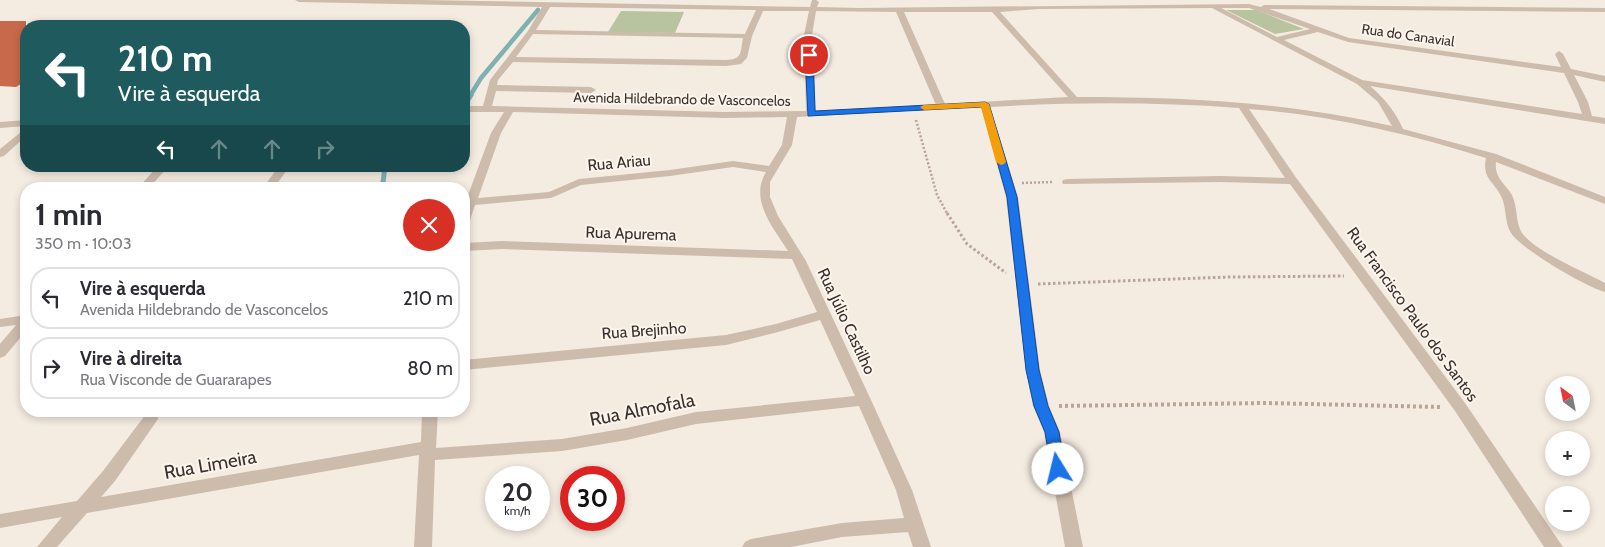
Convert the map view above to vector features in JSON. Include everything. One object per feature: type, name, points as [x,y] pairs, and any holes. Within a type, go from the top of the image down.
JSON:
[{"type":"street","name":"Rua do Canavial","points":[[299,0],[761,7],[815,4],[899,10],[1249,6],[1348,40],[1569,71],[1605,79]]},
{"type":"street","points":[[1200,0],[1360,82],[1380,100],[1391,114],[1398,130]]},
{"type":"street","points":[[811,114],[808,36],[810,18],[815,4]]},
{"type":"street","points":[[487,108],[496,76],[512,59],[547,5]]},
{"type":"street","points":[[1249,6],[1605,10]]},
{"type":"street","points":[[512,59],[732,63],[743,58],[748,36],[761,7]]},
{"type":"street","points":[[899,10],[941,106]]},
{"type":"street","points":[[994,10],[1075,100]]},
{"type":"street","points":[[1277,39],[1316,30]]},
{"type":"street","points":[[530,32],[748,36]]},
{"type":"street","points":[[1559,54],[1569,71],[1587,116]]},
{"type":"street","points":[[1360,82],[1605,120]]},
{"type":"street","points":[[492,88],[591,90]]},
{"type":"street","name":"Avenida Hildebrando de Vasconcelos","points":[[470,109],[630,113],[811,114],[1075,100],[1145,100],[1241,104],[1314,113],[1398,130],[1492,156],[1602,198]]},
{"type":"street","points":[[985,104],[1006,183],[1012,197],[1033,370],[1041,406],[1052,432],[1074,547]]},
{"type":"street","name":"Rua Francisco Paulo dos Santos","points":[[1241,104],[1293,181],[1460,407],[1554,547]]},
{"type":"street","points":[[471,202],[490,148],[502,120],[510,109]]},
{"type":"street","name":"Rua Júlio Castilho","points":[[792,114],[788,145],[765,182],[764,197],[772,216],[796,255],[864,400],[904,490],[922,547]]},
{"type":"street","points":[[0,125],[20,123]]},
{"type":"street","points":[[0,154],[20,136]]},
{"type":"street","points":[[1492,156],[1488,169],[1493,180],[1506,194],[1518,236],[1536,249],[1605,288]]},
{"type":"street","name":"Rua Ariau","points":[[471,202],[552,195],[579,182],[670,173],[733,164],[773,170]]},
{"type":"street","points":[[149,182],[158,172]]},
{"type":"street","points":[[272,182],[280,172]]},
{"type":"street","points":[[1067,182],[1220,179],[1293,181]]},
{"type":"street","name":"Rua Apurema","points":[[470,247],[502,245],[796,255]]},
{"type":"street","name":"Rua Brejinho","points":[[470,364],[726,340],[778,328],[824,314]]},
{"type":"street","points":[[0,323],[20,321]]},
{"type":"street","points":[[0,353],[20,328]]},
{"type":"street","name":"Rua Almofala","points":[[427,451],[562,445],[627,434],[696,418],[864,400]]},
{"type":"street","points":[[46,547],[109,476],[150,417]]},
{"type":"street","points":[[422,547],[430,417]]},
{"type":"street","name":"Rua Limeira","points":[[0,521],[427,451]]},
{"type":"street","points":[[751,547],[842,530],[914,524]]},
{"type":"path","points":[[912,108],[936,195],[958,232],[967,244],[1022,284],[1229,277],[1362,276]]},
{"type":"path","points":[[1006,183],[1067,182]]},
{"type":"path","points":[[1041,406],[1265,403],[1460,407]]},
{"type":"green space","points":[[1226,10],[1256,10],[1304,29],[1275,34]]},
{"type":"green space","points":[[621,11],[684,12],[675,33],[608,32]]},
{"type":"building","points":[[0,21],[20,21],[20,85],[16,87],[0,86]]},
{"type":"waterway","points":[[470,96],[481,78],[538,10]]},
{"type":"waterway","points":[[383,182],[384,172]]},
{"type":"slow traffic","points":[[924,107],[985,104],[1001,162]]},
{"type":"route","points":[[809,55],[811,114],[985,104],[1006,183],[1012,197],[1033,370],[1041,406],[1052,432],[1058,469]]}]
